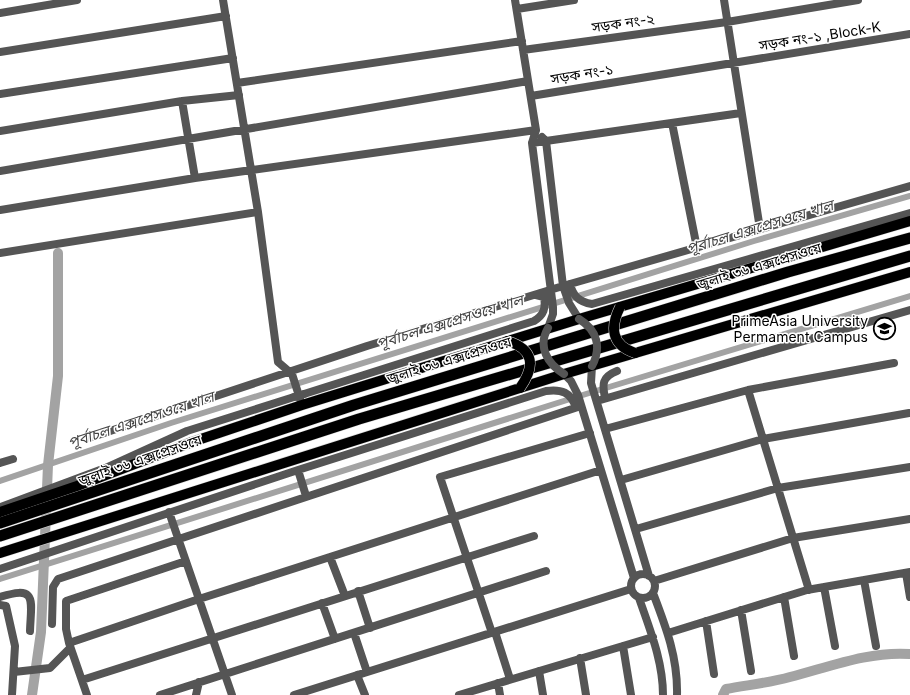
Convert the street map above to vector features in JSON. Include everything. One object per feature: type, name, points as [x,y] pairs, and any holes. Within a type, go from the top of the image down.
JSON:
[{"type":"highway","name":"জুলাই ৩৬ এক্সপ্রেসওয়ে","points":[[3,513],[77,488],[788,272],[910,238]]},
{"type":"highway","name":"জুলাই ৩৬ এক্সপ্রেসওয়ে","points":[[0,536],[359,419],[910,256]]},
{"type":"main road","points":[[77,488],[300,398],[441,361],[910,221]]},
{"type":"main road","points":[[892,277],[898,272],[910,267]]},
{"type":"main road","points":[[0,553],[564,374],[910,272]]},
{"type":"main road","points":[[620,307],[614,320],[615,336],[622,347],[635,353]]},
{"type":"main road","points":[[507,341],[523,348],[530,361],[529,374],[520,388]]},
{"type":"street","points":[[0,13],[76,0]]},
{"type":"street","points":[[223,0],[258,212],[278,362],[290,372],[300,398],[539,318],[545,309],[545,303],[544,297],[536,295]]},
{"type":"street","points":[[515,0],[536,130],[532,142],[553,314],[544,338],[545,354],[551,364],[564,374],[575,387],[579,406],[590,432],[634,578]]},
{"type":"street","points":[[517,10],[574,0]]},
{"type":"street","points":[[724,0],[760,229]]},
{"type":"street","name":"সড়ক নং-২","points":[[523,50],[727,22],[858,0]]},
{"type":"street","points":[[0,52],[226,16]]},
{"type":"street","name":"সড়ক নং-১ ,Block-K","points":[[734,63],[910,34]]},
{"type":"street","points":[[237,83],[522,41]]},
{"type":"street","points":[[0,94],[233,58]]},
{"type":"street","name":"সড়ক নং-১","points":[[530,96],[734,63]]},
{"type":"street","points":[[0,171],[528,81]]},
{"type":"street","points":[[0,131],[182,101],[239,95]]},
{"type":"street","points":[[182,101],[194,178]]},
{"type":"street","points":[[532,142],[741,113]]},
{"type":"street","points":[[672,123],[697,248]]},
{"type":"street","points":[[536,130],[546,141],[569,303],[579,319],[589,326],[598,343],[597,354],[592,366],[591,382],[651,578],[655,587],[653,593],[646,598],[639,598],[634,595],[631,589],[631,583],[634,578],[640,575],[651,578],[793,538],[910,518]]},
{"type":"street","points":[[0,210],[194,178],[536,130]]},
{"type":"street","points":[[89,438],[290,372],[550,290],[910,186]]},
{"type":"street","points":[[0,253],[258,212]]},
{"type":"street","points":[[567,285],[579,300],[592,304],[910,213]]},
{"type":"street","points":[[597,401],[910,310]]},
{"type":"street","points":[[605,429],[748,390],[894,363]]},
{"type":"street","points":[[605,398],[604,381],[608,374],[617,370]]},
{"type":"street","points":[[0,568],[546,390],[558,389],[566,391],[579,406]]},
{"type":"street","points":[[748,390],[809,590]]},
{"type":"street","points":[[52,624],[53,587],[58,579],[579,406]]},
{"type":"street","points":[[621,480],[763,439],[909,412]]},
{"type":"street","points":[[510,680],[440,477],[590,432]]},
{"type":"street","points":[[0,463],[13,459]]},
{"type":"street","points":[[636,529],[778,488],[910,467]]},
{"type":"street","points":[[298,470],[306,496]]},
{"type":"street","points":[[14,672],[29,669],[50,668],[56,663],[69,646],[199,598],[601,470]]},
{"type":"street","points":[[3,513],[77,488]]},
{"type":"street","points":[[169,512],[232,695]]},
{"type":"street","points":[[82,680],[534,536]]},
{"type":"street","points":[[330,557],[345,596]]},
{"type":"street","points":[[0,568],[26,558]]},
{"type":"street","points":[[87,695],[69,646],[66,629],[66,601],[186,561]]},
{"type":"street","points":[[170,695],[335,639],[546,571]]},
{"type":"street","points":[[668,632],[809,590],[908,572],[910,596]]},
{"type":"street","points":[[864,580],[876,646]]},
{"type":"street","points":[[824,587],[835,646]]},
{"type":"street","points":[[294,695],[631,589]]},
{"type":"street","points":[[358,591],[370,628]]},
{"type":"street","points":[[0,597],[16,592],[23,592],[27,594],[31,603],[30,631]]},
{"type":"street","points":[[653,593],[673,649],[677,680],[677,695]]},
{"type":"street","points":[[784,597],[794,656]]},
{"type":"street","points":[[639,598],[653,637],[663,683],[663,695]]},
{"type":"street","points":[[322,603],[335,639]]},
{"type":"street","points":[[0,605],[6,606],[15,646],[12,695]]},
{"type":"street","points":[[741,610],[751,671]]},
{"type":"street","points":[[706,621],[714,674]]},
{"type":"street","points":[[354,633],[367,672]]},
{"type":"street","points":[[462,695],[653,637]]},
{"type":"street","points":[[623,646],[631,695]]},
{"type":"street","points":[[580,658],[586,695]]},
{"type":"street","points":[[539,671],[543,695]]},
{"type":"street","points":[[357,675],[365,695]]},
{"type":"street","points":[[160,695],[199,682],[225,676]]},
{"type":"street","points":[[663,683],[677,680]]},
{"type":"street","points":[[196,695],[199,682]]},
{"type":"street","points":[[498,683],[500,695]]},
{"type":"waterway","name":"পূর্বাচল এক্সপ্রেসওয়ে খাল","points":[[0,481],[171,423],[754,241],[910,196]]},
{"type":"waterway","points":[[32,695],[41,632],[48,465],[58,376],[58,253]]},
{"type":"waterway","name":"পূর্বাচল এক্সপ্রেসওয়ে খাল","points":[[0,579],[586,394],[910,296]]},
{"type":"waterway","points":[[723,695],[726,689],[782,679],[864,657],[910,654]]},
{"type":"place","name":"PrimeAsia University Permament Campus","points":[[884,329]]}]
